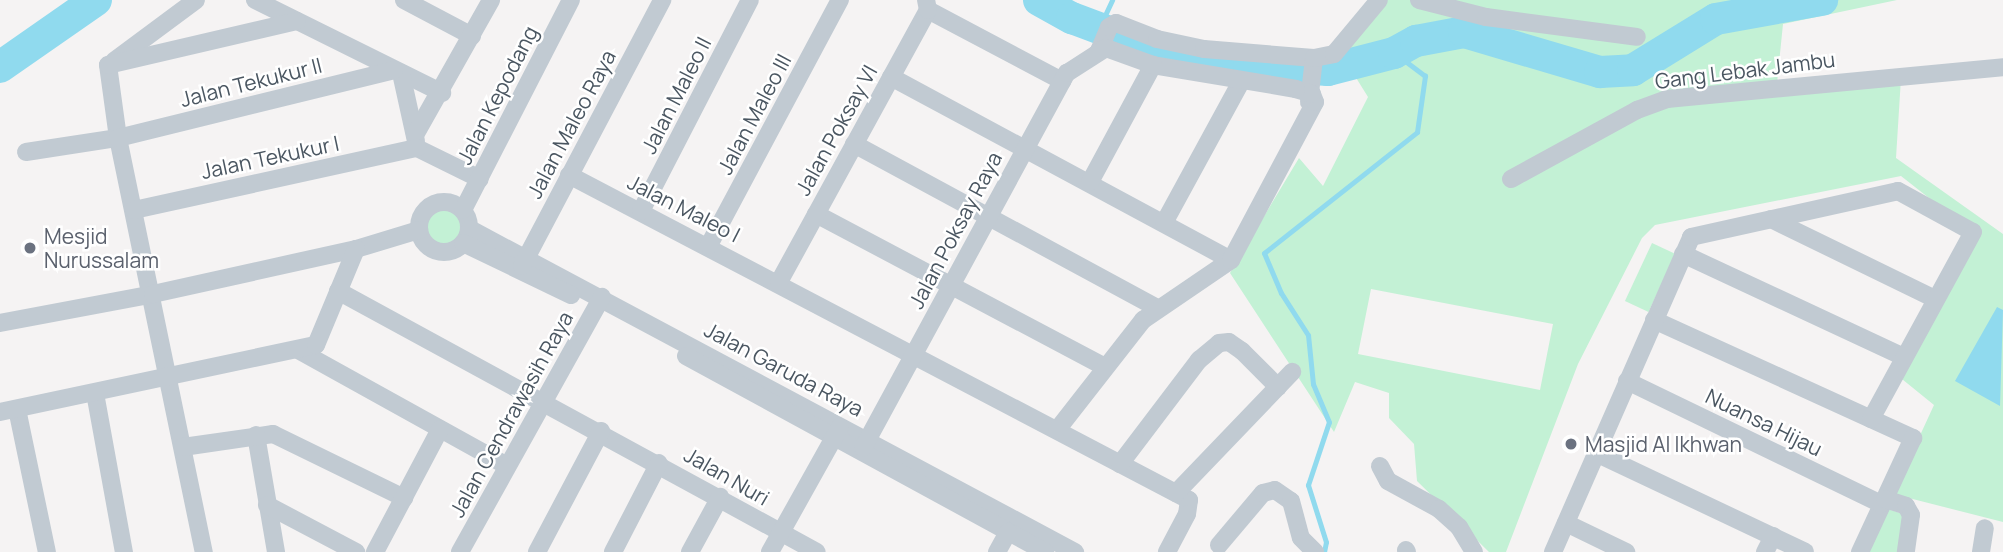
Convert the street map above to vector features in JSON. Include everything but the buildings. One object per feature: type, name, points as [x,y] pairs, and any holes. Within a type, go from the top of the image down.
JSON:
[{"type":"street","points":[[108,65],[196,0]]},
{"type":"street","points":[[254,0],[258,32]]},
{"type":"street","points":[[254,0],[442,93]]},
{"type":"street","points":[[404,0],[472,36]]},
{"type":"street","points":[[416,141],[491,0]]},
{"type":"street","name":"Jalan Kepodang","points":[[463,210],[571,0]]},
{"type":"street","name":"Jalan Maleo Raya","points":[[524,263],[662,0]]},
{"type":"street","name":"Jalan Maleo II","points":[[641,211],[750,0]]},
{"type":"street","points":[[1314,92],[1241,82],[1153,65],[1102,49],[1109,27],[1116,23],[1157,39],[1204,49],[1314,60],[1334,54],[1379,0]]},
{"type":"street","points":[[1419,0],[1486,17],[1637,37]]},
{"type":"street","name":"Jalan Maleo III","points":[[709,246],[839,2]]},
{"type":"street","points":[[927,5],[1062,81]]},
{"type":"street","name":"Jalan Poksay VI","points":[[779,282],[891,77],[927,5]]},
{"type":"street","points":[[108,65],[297,21]]},
{"type":"street","name":"Jalan Poksay Raya","points":[[865,445],[1062,81],[1071,67],[1102,49]]},
{"type":"street","points":[[1057,430],[1105,367],[1157,308],[1231,260],[1314,92],[1314,60]]},
{"type":"street","points":[[108,65],[118,138],[153,294],[204,552]]},
{"type":"street","points":[[1090,182],[1153,65]]},
{"type":"street","name":"Gang Lebak Jambu","points":[[1511,179],[1637,110],[1667,99],[2003,67]]},
{"type":"street","points":[[398,71],[416,141],[480,179]]},
{"type":"street","name":"Jalan Tekukur II","points":[[26,152],[118,138],[398,71]]},
{"type":"street","points":[[891,77],[1231,260]]},
{"type":"street","points":[[1164,223],[1241,82]]},
{"type":"street","name":"Jalan Tekukur I","points":[[134,210],[416,141]]},
{"type":"street","points":[[854,144],[1157,308]]},
{"type":"street","name":"Jalan Maleo I","points":[[569,175],[779,282],[1176,494]]},
{"type":"street","points":[[1553,552],[1691,237],[1898,191],[1973,232],[1871,419]]},
{"type":"street","points":[[449,202],[463,210],[467,236],[440,253],[425,245],[419,230],[422,215],[433,204],[449,202]]},
{"type":"street","points":[[816,214],[1105,367]]},
{"type":"street","points":[[1771,219],[1936,299]]},
{"type":"street","points":[[0,323],[153,294],[356,249],[419,230]]},
{"type":"street","name":"Jalan Garuda Raya","points":[[467,236],[524,263],[992,515],[1075,552]]},
{"type":"street","points":[[309,351],[356,249]]},
{"type":"street","points":[[1683,254],[1904,357]]},
{"type":"street","name":"Jalan Nuri","points":[[338,291],[544,399],[780,532],[839,431]]},
{"type":"street","name":"Jalan Cendrawasih Raya","points":[[460,552],[599,303]]},
{"type":"street","points":[[1654,320],[1913,438],[1860,552]]},
{"type":"street","points":[[1120,464],[1199,360],[1219,343],[1229,342],[1242,351],[1278,387]]},
{"type":"street","points":[[47,552],[9,410],[169,377],[309,351],[508,466]]},
{"type":"street","points":[[1167,552],[1187,514],[1189,500],[1176,494],[1292,372]]},
{"type":"street","name":"Nuansa Hijau","points":[[1627,381],[1883,501],[1906,506],[1911,515],[1906,552]]},
{"type":"street","points":[[95,393],[124,552]]},
{"type":"street","points":[[375,552],[440,429]]},
{"type":"street","points":[[537,552],[601,431]]},
{"type":"street","points":[[183,447],[273,434],[404,498]]},
{"type":"street","points":[[256,435],[276,552]]},
{"type":"street","points":[[1596,453],[1769,544],[1805,552]]},
{"type":"street","points":[[613,552],[659,463]]},
{"type":"street","points":[[1380,466],[1388,481],[1451,520],[1474,552]]},
{"type":"street","points":[[1219,545],[1263,493],[1275,490],[1291,501],[1300,538],[1315,552]]},
{"type":"street","points":[[690,552],[720,497]]},
{"type":"street","points":[[267,505],[356,552]]},
{"type":"street","name":"Jalan Garuda Raya","points":[[992,515],[1008,532],[1045,552]]},
{"type":"street","points":[[1566,523],[1626,552]]},
{"type":"street","points":[[1981,552],[1985,528]]},
{"type":"street","points":[[770,552],[780,532],[817,552]]},
{"type":"street","points":[[997,552],[1008,532]]},
{"type":"green space","points":[[1384,0],[1897,0],[1783,24],[1777,83],[1901,78],[1896,158],[2003,234],[2003,522],[1893,494],[1934,405],[1897,375],[1976,235],[1901,176],[1655,225],[1642,238],[1578,364],[1506,552],[1489,552],[1417,481],[1414,444],[1389,418],[1389,393],[1355,382],[1334,432],[1230,273],[1299,158],[1323,186],[1368,97],[1340,52]],"holes":[[[1371,289],[1553,324],[1540,390],[1358,354]]]},
{"type":"green space","points":[[444,205],[460,211],[466,227],[460,243],[444,249],[428,243],[422,227],[428,211]]},
{"type":"green space","points":[[1652,243],[1676,254],[1649,312],[1625,301]]},
{"type":"green space","points":[[1885,508],[1903,514],[1898,552],[1866,552]]},
{"type":"water","points":[[1997,307],[2003,310],[2000,406],[1955,381]]},
{"type":"waterway","points":[[0,67],[96,0]]},
{"type":"waterway","points":[[1039,0],[1072,18],[1165,53],[1249,65],[1328,70],[1394,53],[1416,41],[1464,32],[1600,72],[1633,70],[1716,19],[1822,0]]},
{"type":"waterway","points":[[1099,28],[1112,0]]},
{"type":"waterway","points":[[1324,552],[1326,542],[1308,485],[1329,422],[1313,384],[1308,335],[1281,293],[1264,253],[1417,132],[1425,76],[1394,53]]},
{"type":"place","name":"Mesjid Nurussalam","points":[[30,248]]},
{"type":"place","name":"Masjid Al Ikhwan","points":[[1571,444]]}]
